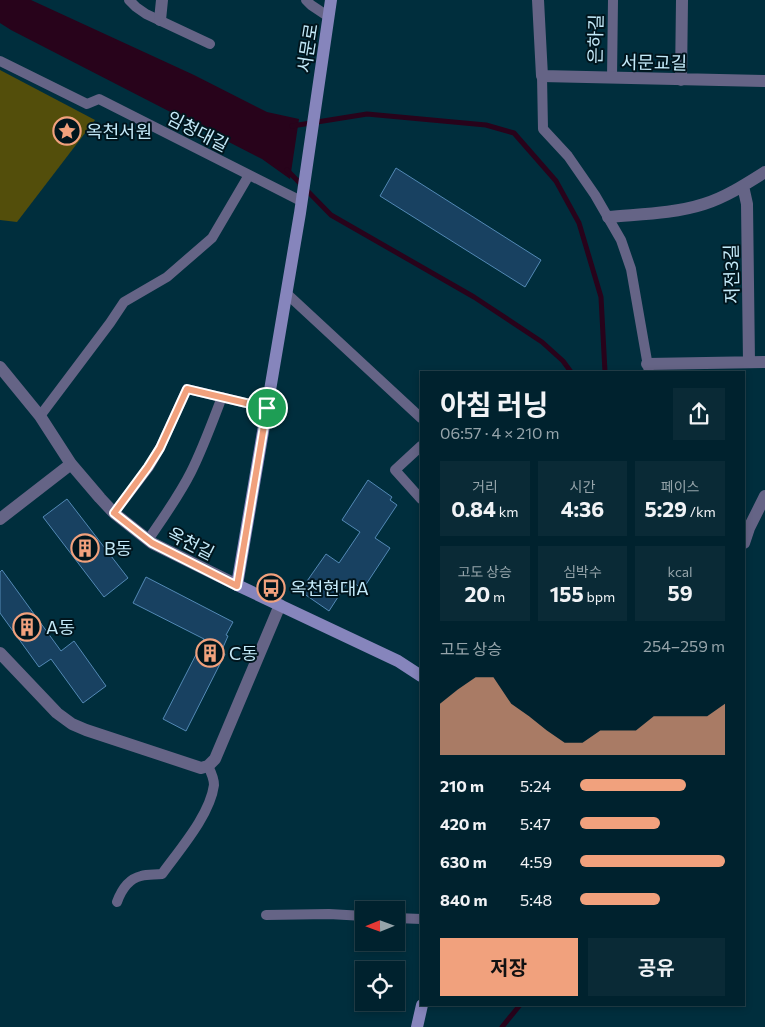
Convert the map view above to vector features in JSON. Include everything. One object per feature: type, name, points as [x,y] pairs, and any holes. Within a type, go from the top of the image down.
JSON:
[{"type":"street","points":[[160,20],[162,0]]},
{"type":"street","name":"서문로","points":[[237,586],[301,207],[331,0]]},
{"type":"street","points":[[538,0],[542,76]]},
{"type":"street","points":[[681,80],[682,0]]},
{"type":"street","name":"서문교길","points":[[542,76],[765,81]]},
{"type":"street","points":[[608,217],[688,209],[726,195],[765,172]]},
{"type":"street","name":"저전3길","points":[[743,186],[747,204],[749,362]]},
{"type":"street","points":[[648,368],[765,362]]},
{"type":"street","name":"옥천길","points":[[0,368],[40,416],[71,464],[100,498],[114,513],[148,540],[237,586],[398,661],[420,675]]},
{"type":"street","points":[[0,519],[71,464]]},
{"type":"street","points":[[745,540],[765,496]]},
{"type":"street","points":[[0,653],[58,713],[72,724],[201,768],[208,766],[214,759],[280,606]]},
{"type":"street","points":[[417,1027],[422,1006]]},
{"type":"lane","points":[[130,0],[141,11],[210,44]]},
{"type":"lane","points":[[306,0],[329,17]]},
{"type":"lane","name":"은하길","points":[[612,78],[613,0]]},
{"type":"lane","name":"임청대길","points":[[0,61],[86,104],[99,99],[249,175],[301,207]]},
{"type":"lane","points":[[542,76],[543,129],[568,156],[595,195],[621,240],[630,269],[648,368]]},
{"type":"lane","points":[[40,416],[124,302],[167,277],[212,238],[249,175]]},
{"type":"lane","points":[[286,293],[420,417]]},
{"type":"lane","points":[[114,513],[160,448],[187,389],[267,408]]},
{"type":"lane","points":[[148,540],[176,500],[191,473],[222,397]]},
{"type":"lane","points":[[420,447],[395,470],[420,498]]},
{"type":"lane","points":[[117,902],[126,885],[134,879],[141,876],[162,874],[191,834],[206,810],[214,784],[208,766]]},
{"type":"lane","points":[[266,915],[355,915]]},
{"type":"lane","points":[[405,918],[420,919]]},
{"type":"shaded area","points":[[0,0],[31,0],[194,75],[267,112],[299,119],[290,179],[262,159],[11,30],[0,23]]},
{"type":"shaded area","points":[[0,70],[95,120],[17,222],[0,220]]},
{"type":"building","points":[[396,168],[541,260],[525,287],[380,196]]},
{"type":"building","points":[[368,480],[392,497],[390,500],[397,505],[375,538],[390,548],[363,589],[349,580],[329,611],[300,591],[326,554],[339,563],[360,532],[342,520]]},
{"type":"building","name":"B동","points":[[67,499],[128,578],[104,597],[43,517]]},
{"type":"building","name":"A동","points":[[2,570],[61,651],[74,641],[106,686],[83,703],[51,659],[39,667],[0,613],[0,572]]},
{"type":"building","name":"C동","points":[[146,577],[233,622],[226,635],[228,636],[221,652],[225,654],[186,731],[163,719],[204,639],[133,603]]},
{"type":"waterway","points":[[292,126],[367,114],[486,125],[514,133],[556,181],[579,223],[601,297],[605,371]]},
{"type":"waterway","points":[[287,170],[331,215],[474,297],[542,342],[563,361],[570,371]]},
{"type":"waterway","points":[[502,1027],[519,1006]]},
{"type":"place","name":"옥천서원","points":[[67,131]]},
{"type":"place","name":"B동","points":[[85,548]]},
{"type":"place","name":"옥천현대A","points":[[271,588]]},
{"type":"place","name":"A동","points":[[27,627]]},
{"type":"place","name":"C동","points":[[210,653]]},
{"type":"route","points":[[187,389],[267,408],[237,586],[152,543],[114,513],[160,448],[187,389]]}]
